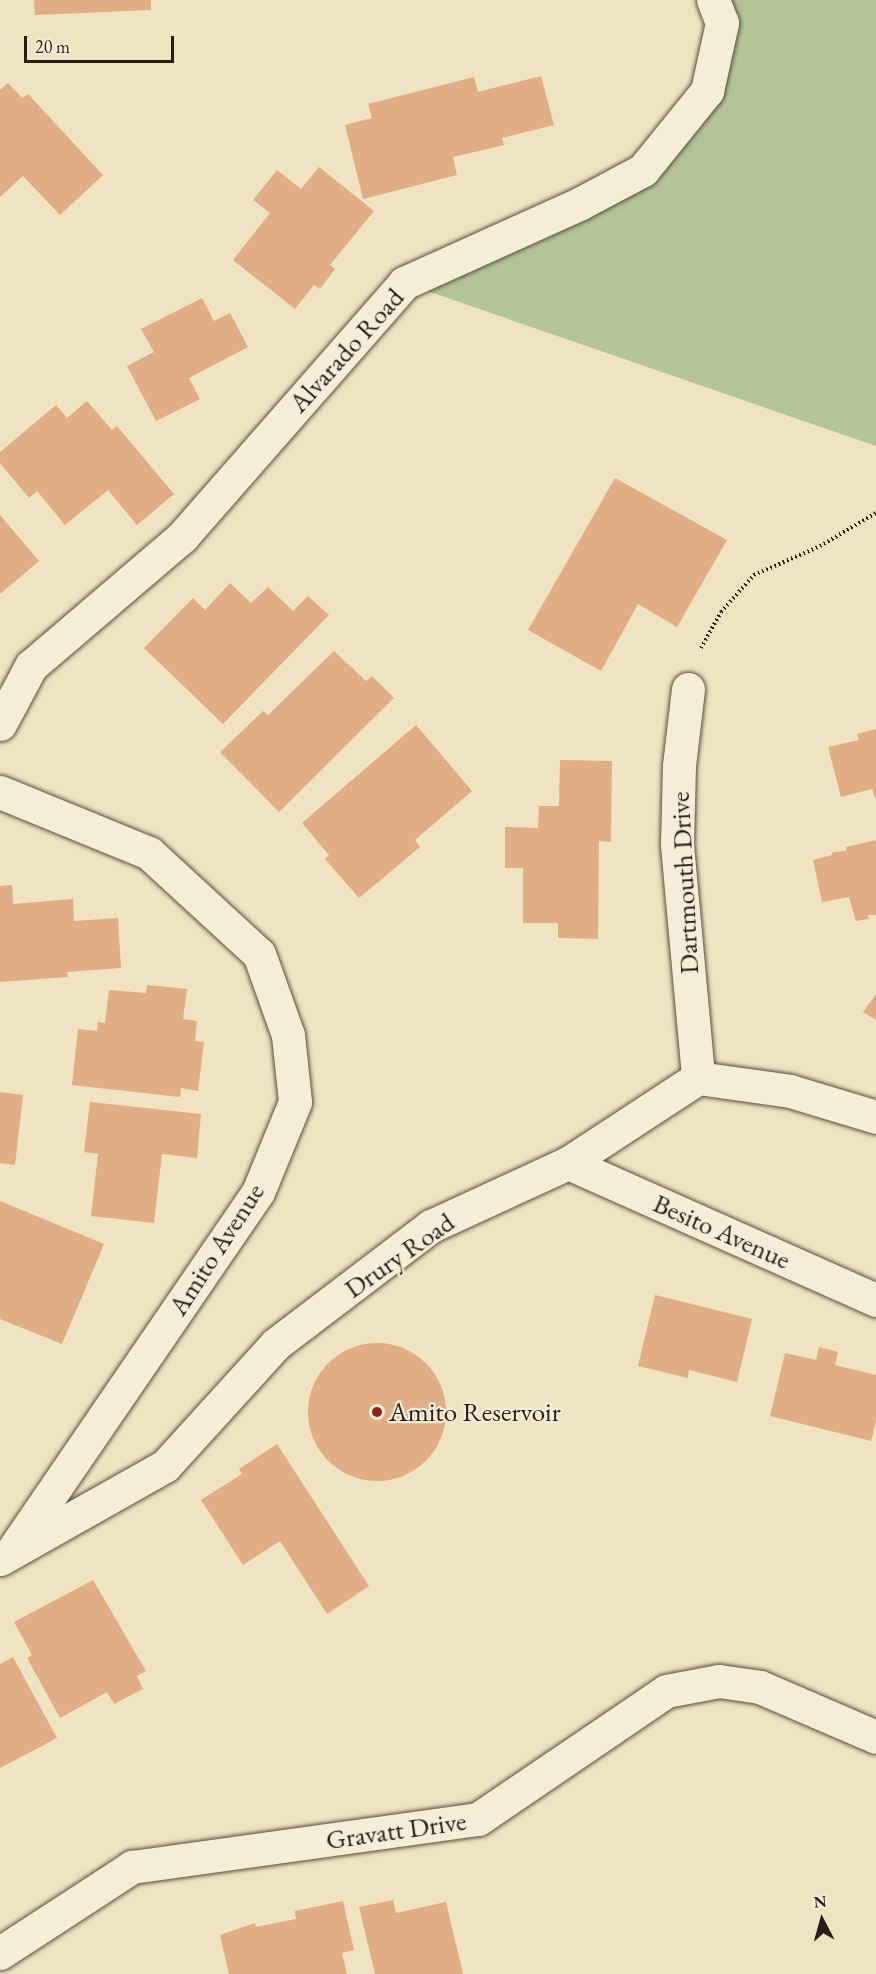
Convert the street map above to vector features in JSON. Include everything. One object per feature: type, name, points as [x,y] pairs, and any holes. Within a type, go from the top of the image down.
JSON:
[{"type":"street","name":"Alvarado Road","points":[[0,724],[31,666],[182,537],[404,283],[581,203],[643,170],[707,91],[722,23],[713,0]]},
{"type":"street","name":"Dartmouth Drive","points":[[688,688],[679,766],[677,845],[698,1078]]},
{"type":"street","name":"Amito Avenue","points":[[0,792],[149,853],[259,954],[288,1035],[295,1102],[258,1192],[5,1556]]},
{"type":"street","points":[[698,1078],[790,1091],[876,1117]]},
{"type":"street","name":"Drury Road","points":[[5,1556],[165,1466],[276,1344],[431,1226],[568,1163],[698,1078]]},
{"type":"street","name":"Besito Avenue","points":[[568,1163],[876,1300]]},
{"type":"street","name":"Gravatt Drive","points":[[0,1953],[132,1867],[478,1819],[666,1692],[719,1681],[760,1687],[876,1737]]},
{"type":"path","points":[[688,688],[698,654],[722,612],[754,575],[820,546],[876,513]]},
{"type":"green space","points":[[713,0],[876,0],[876,446],[404,283],[581,203],[707,91]]},
{"type":"building","points":[[34,0],[151,0],[151,10],[35,15]]},
{"type":"building","points":[[541,76],[554,125],[502,138],[504,145],[453,157],[457,175],[363,199],[345,125],[372,118],[368,104],[474,77],[478,92]]},
{"type":"building","points":[[8,83],[22,98],[28,94],[103,175],[60,215],[23,176],[0,197],[0,90]]},
{"type":"building","points":[[319,167],[374,211],[330,265],[335,269],[320,289],[314,285],[295,309],[233,260],[270,213],[253,200],[277,170],[301,189]]},
{"type":"building","points":[[202,298],[214,321],[230,313],[248,347],[189,378],[200,399],[156,421],[127,366],[154,352],[141,329]]},
{"type":"building","points":[[87,401],[112,430],[117,426],[174,494],[137,525],[108,490],[65,525],[37,491],[29,498],[0,463],[0,452],[56,405],[67,418]]},
{"type":"building","points":[[615,478],[727,540],[677,627],[638,604],[601,671],[528,630]]},
{"type":"building","points":[[0,515],[39,561],[0,594]]},
{"type":"building","points":[[230,583],[251,603],[268,587],[293,611],[308,596],[329,615],[223,724],[144,648],[193,598],[205,610]]},
{"type":"building","points":[[334,651],[366,681],[372,676],[394,698],[279,812],[220,752],[263,711],[268,715]]},
{"type":"building","points":[[416,725],[472,791],[415,840],[420,847],[359,898],[325,859],[329,855],[302,823]]},
{"type":"building","points":[[876,729],[876,800],[872,789],[841,797],[828,747],[859,740],[857,734]]},
{"type":"building","points":[[560,760],[612,761],[611,842],[599,841],[598,939],[558,938],[558,923],[523,923],[523,868],[505,868],[505,827],[538,828],[539,806],[559,806]]},
{"type":"building","points":[[876,840],[876,915],[868,915],[869,919],[856,921],[849,897],[822,902],[813,860],[832,855],[833,852],[846,851],[846,847]]},
{"type":"building","points":[[12,885],[13,904],[73,899],[74,921],[118,918],[121,968],[67,972],[68,977],[0,982],[0,886]]},
{"type":"building","points":[[147,985],[187,989],[183,1019],[197,1021],[195,1041],[204,1042],[198,1091],[181,1088],[180,1097],[72,1085],[78,1029],[97,1031],[98,1022],[105,1023],[109,990],[146,993]]},
{"type":"building","points":[[876,994],[876,1020],[863,1012]]},
{"type":"building","points":[[0,1092],[23,1095],[15,1165],[0,1163]]},
{"type":"building","points":[[90,1102],[201,1114],[197,1158],[162,1154],[154,1223],[91,1216],[98,1154],[84,1152]]},
{"type":"building","points":[[0,1201],[104,1244],[62,1344],[0,1319]]},
{"type":"building","points":[[655,1295],[752,1319],[737,1382],[689,1370],[688,1378],[638,1366]]},
{"type":"building","name":"Amito Reservoir","points":[[377,1343],[404,1348],[416,1354],[426,1363],[435,1373],[441,1385],[446,1412],[441,1439],[435,1451],[426,1461],[416,1470],[404,1476],[377,1481],[350,1476],[338,1470],[328,1461],[319,1451],[313,1439],[308,1412],[313,1385],[319,1373],[328,1363],[338,1354],[350,1348]]},
{"type":"building","points":[[819,1347],[838,1352],[835,1365],[876,1375],[876,1421],[871,1441],[770,1416],[785,1353],[816,1360]]},
{"type":"building","points":[[277,1444],[369,1586],[327,1614],[280,1541],[243,1565],[201,1500],[242,1474],[239,1469]]},
{"type":"building","points":[[93,1580],[146,1671],[137,1676],[143,1689],[114,1704],[107,1692],[60,1718],[27,1658],[32,1655],[14,1622]]},
{"type":"building","points":[[13,1657],[57,1738],[0,1768],[0,1664]]},
{"type":"building","points":[[393,1900],[396,1913],[446,1902],[463,1974],[375,1974],[359,1907]]},
{"type":"building","points":[[343,1901],[354,1950],[342,1953],[347,1974],[229,1974],[220,1935],[255,1923],[256,1927],[296,1919],[295,1911]]},
{"type":"place","name":"Amito Reservoir","points":[[377,1412]]}]
